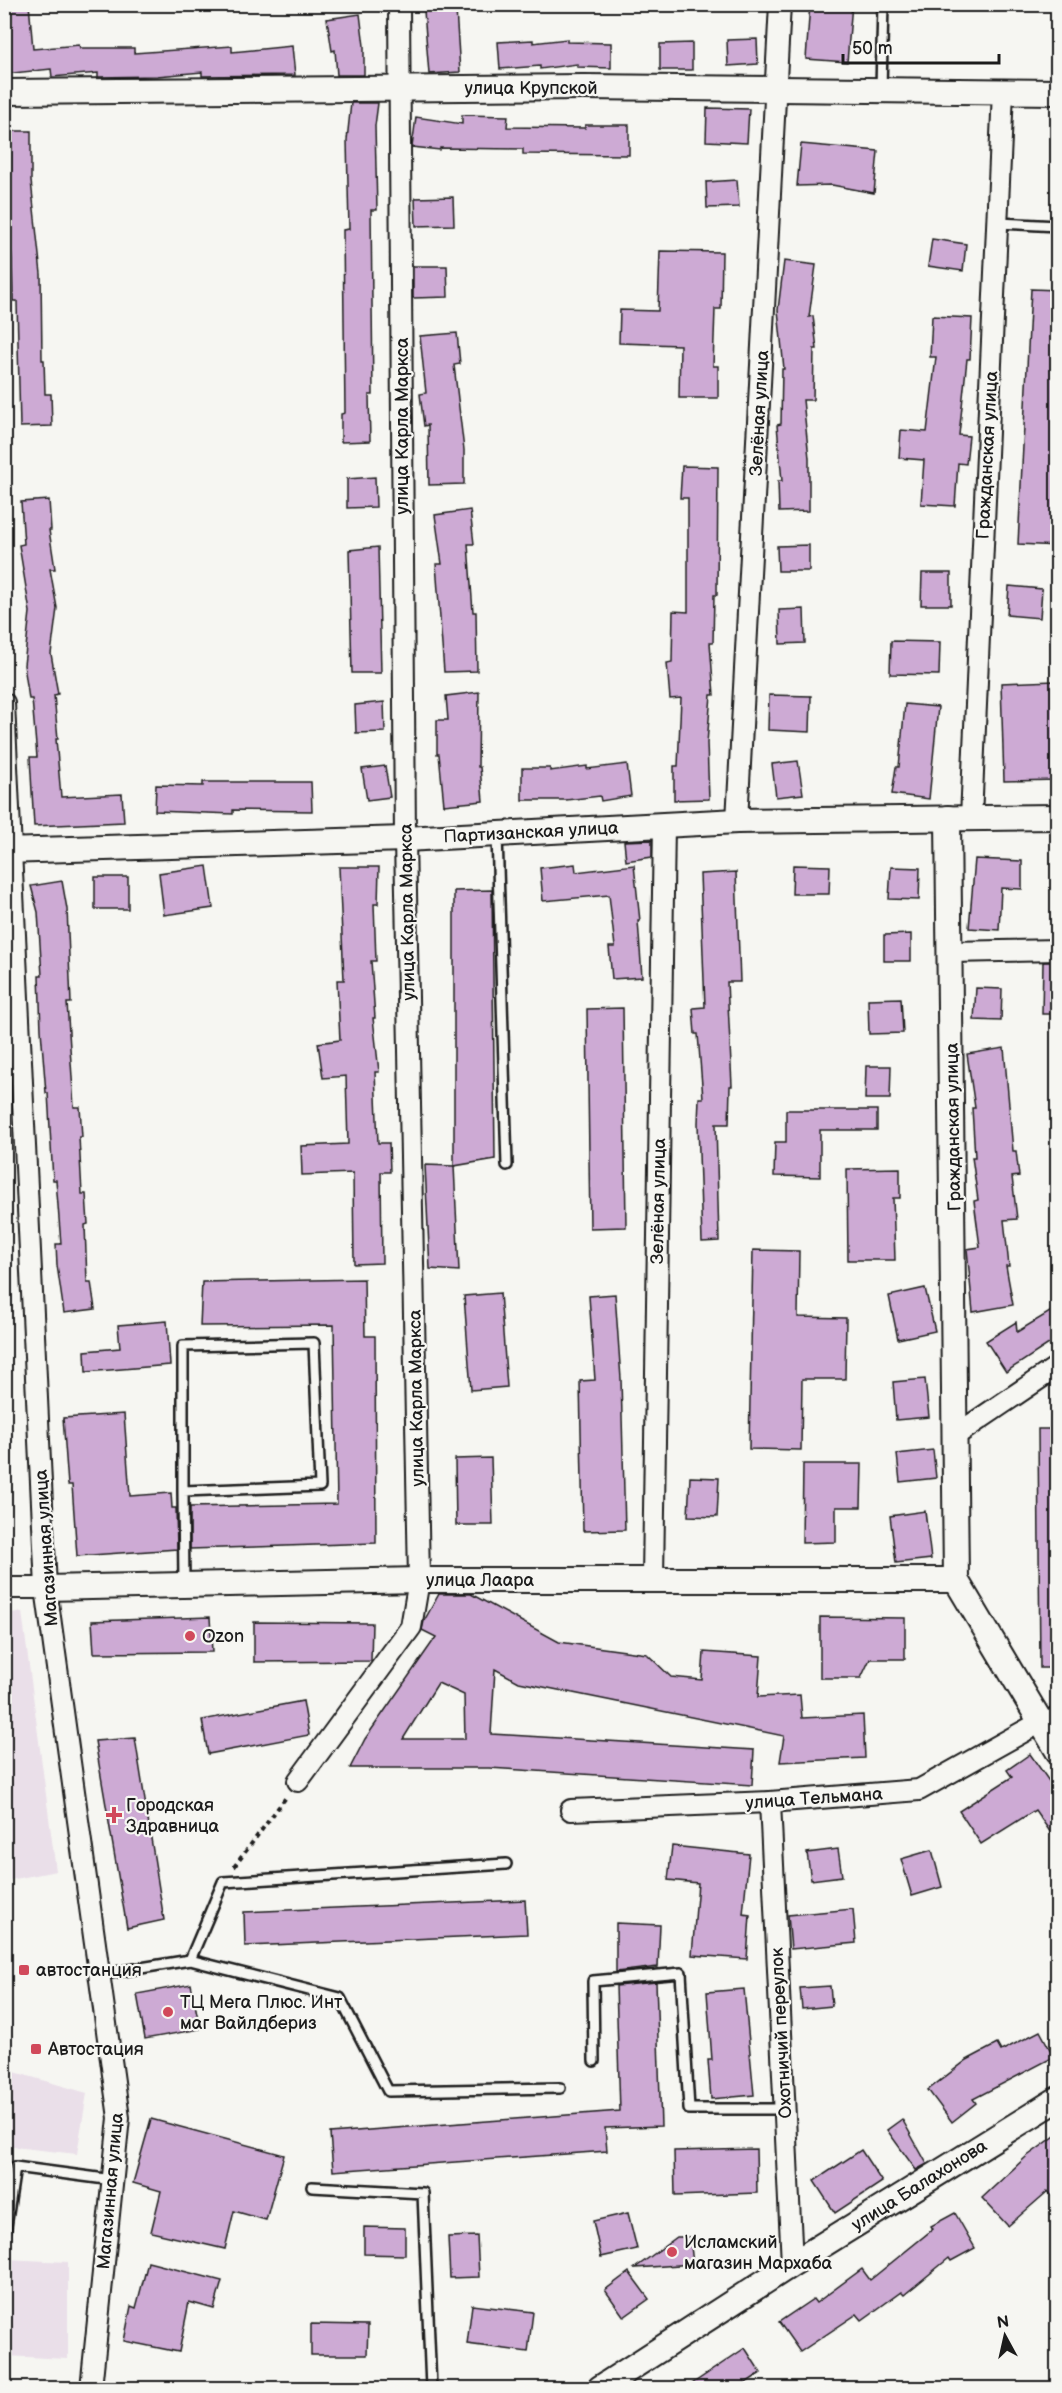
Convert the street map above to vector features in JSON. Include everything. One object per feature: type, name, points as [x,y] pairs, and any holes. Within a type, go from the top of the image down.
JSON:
[{"type":"street","name":"улица Карла Маркса","points":[[298,1781],[411,1627],[419,1580],[405,839],[399,4]]},
{"type":"street","name":"Зелёная улица","points":[[737,821],[780,4]]},
{"type":"street","name":"улица Крупской","points":[[4,92],[400,88],[776,88],[1058,92]]},
{"type":"street","name":"Гражданская улица","points":[[956,1580],[951,952],[998,223],[1003,91]]},
{"type":"street","name":"Магазинная улица","points":[[4,703],[8,850],[46,1588],[119,2118],[91,2388]]},
{"type":"street","name":"Партизанская улица","points":[[8,850],[405,839],[737,821],[1058,817]]},
{"type":"street","name":"Зелёная улица","points":[[653,1579],[664,824]]},
{"type":"street","points":[[951,952],[1058,950]]},
{"type":"street","points":[[956,1435],[1058,1366]]},
{"type":"street","name":"улица Лаара","points":[[4,1588],[419,1580],[956,1580]]},
{"type":"street","points":[[956,1580],[1048,1717],[1058,1751]]},
{"type":"street","name":"улица Тельмана","points":[[571,1810],[770,1803],[919,1790],[1048,1717]]},
{"type":"street","name":"Охотничий переулок","points":[[770,1803],[792,2264]]},
{"type":"street","name":"улица Балахонова","points":[[600,2388],[792,2264],[1058,2099]]},
{"type":"lane","points":[[881,90],[883,4]]},
{"type":"lane","points":[[998,223],[1058,226]]},
{"type":"lane","points":[[497,834],[507,1165]]},
{"type":"lane","points":[[183,1491],[320,1486],[314,1343],[183,1346],[183,1491],[184,1586]]},
{"type":"lane","points":[[190,1960],[223,1882],[506,1864]]},
{"type":"lane","points":[[98,1975],[190,1960],[340,1998],[388,2091],[560,2088]]},
{"type":"lane","points":[[594,2061],[593,1980],[681,1973],[689,2109],[784,2109]]},
{"type":"lane","points":[[4,2240],[8,2195],[15,2167],[113,2180]]},
{"type":"lane","points":[[312,2187],[423,2193],[431,2388]]},
{"type":"path","points":[[223,1882],[298,1781]]},
{"type":"shaded area","points":[[4,1485],[7,1485],[11,1554],[5,1554]]},
{"type":"shaded area","points":[[22,1612],[56,1871],[5,1881],[5,1613]]},
{"type":"shaded area","points":[[4,2069],[87,2093],[77,2154],[5,2146]]},
{"type":"shaded area","points":[[5,2259],[68,2262],[68,2359],[5,2356]]},
{"type":"building","points":[[4,4],[29,4],[33,49],[79,45],[80,48],[134,48],[134,53],[232,46],[232,52],[292,46],[295,75],[202,76],[202,72],[157,76],[98,77],[98,73],[52,77],[51,69],[4,74]]},
{"type":"building","points":[[810,4],[852,4],[847,62],[806,59]]},
{"type":"building","points":[[456,10],[460,72],[429,74],[424,11]]},
{"type":"building","points":[[360,14],[364,46],[364,75],[337,75],[335,50],[332,51],[327,19]]},
{"type":"building","points":[[567,39],[567,42],[611,43],[611,68],[577,67],[577,64],[540,69],[540,66],[500,69],[498,42],[533,40],[533,43]]},
{"type":"building","points":[[757,39],[758,64],[728,66],[727,40]]},
{"type":"building","points":[[692,43],[692,70],[660,70],[660,44]]},
{"type":"building","points":[[351,103],[378,103],[375,126],[377,210],[371,210],[373,395],[369,395],[370,441],[341,442],[341,414],[345,413],[343,230],[349,229],[347,140]]},
{"type":"building","points":[[707,108],[749,109],[747,143],[706,141]]},
{"type":"building","points":[[462,115],[508,116],[507,127],[585,128],[585,125],[629,125],[629,155],[523,154],[523,149],[440,148],[440,150],[412,147],[416,117],[462,124]]},
{"type":"building","points":[[6,131],[31,131],[31,181],[41,274],[42,360],[44,360],[45,394],[51,394],[52,426],[20,427],[17,301],[13,301],[12,259],[5,183]]},
{"type":"building","points":[[801,144],[878,151],[874,193],[832,185],[797,186]]},
{"type":"building","points":[[737,180],[739,207],[707,208],[706,182]]},
{"type":"building","points":[[453,197],[454,225],[416,226],[415,198]]},
{"type":"building","points":[[932,239],[966,244],[963,271],[928,266]]},
{"type":"building","points":[[660,251],[722,252],[721,309],[715,309],[713,366],[718,366],[718,398],[679,398],[680,345],[619,343],[620,310],[658,311]]},
{"type":"building","points":[[784,261],[816,265],[809,317],[813,316],[817,349],[814,349],[813,400],[803,400],[809,458],[809,511],[779,512],[778,481],[782,481],[777,425],[781,424],[782,369],[784,369],[778,310]]},
{"type":"building","points":[[413,266],[447,266],[448,297],[413,298]]},
{"type":"building","points":[[1031,289],[1058,290],[1058,546],[1018,544]]},
{"type":"building","points":[[932,316],[972,318],[970,359],[967,359],[959,435],[969,436],[966,464],[958,463],[955,506],[921,504],[924,460],[899,458],[901,430],[927,432],[936,357],[930,357]]},
{"type":"building","points":[[457,333],[460,364],[454,365],[464,450],[464,484],[429,485],[428,425],[424,426],[420,394],[426,393],[420,336]]},
{"type":"building","points":[[682,466],[718,467],[717,595],[714,595],[713,643],[710,643],[714,695],[711,695],[707,743],[709,799],[674,800],[674,766],[678,766],[681,698],[670,699],[667,663],[672,662],[673,611],[688,612],[688,498],[680,498]]},
{"type":"building","points":[[375,477],[376,507],[347,508],[347,479]]},
{"type":"building","points":[[49,500],[51,530],[49,530],[55,569],[50,569],[57,608],[51,654],[58,694],[54,695],[61,797],[122,794],[124,822],[34,826],[30,757],[37,757],[32,699],[29,699],[24,665],[30,612],[19,545],[24,544],[21,502]]},
{"type":"building","points":[[470,510],[474,544],[468,544],[473,612],[476,612],[477,671],[444,672],[436,564],[442,564],[435,515]]},
{"type":"building","points":[[809,545],[809,571],[778,571],[777,546]]},
{"type":"building","points":[[378,547],[381,673],[352,673],[349,550]]},
{"type":"building","points":[[922,573],[951,573],[951,605],[921,605]]},
{"type":"building","points":[[1009,586],[1042,589],[1040,618],[1007,615]]},
{"type":"building","points":[[804,609],[805,643],[780,644],[779,610]]},
{"type":"building","points":[[891,641],[940,642],[939,675],[890,674]]},
{"type":"building","points":[[1055,681],[1058,780],[1004,781],[1001,683]]},
{"type":"building","points":[[479,692],[478,767],[480,767],[483,801],[444,805],[439,754],[437,754],[437,720],[448,720],[446,696]]},
{"type":"building","points":[[769,695],[811,696],[810,732],[768,730]]},
{"type":"building","points":[[384,702],[385,732],[356,733],[355,705]]},
{"type":"building","points":[[905,704],[938,707],[929,799],[892,794],[896,767],[899,767]]},
{"type":"building","points":[[798,761],[803,794],[776,797],[772,764]]},
{"type":"building","points":[[627,764],[631,796],[601,801],[600,796],[566,800],[522,800],[522,768],[550,768],[550,771]]},
{"type":"building","points":[[385,766],[390,797],[367,800],[362,769]]},
{"type":"building","points":[[203,782],[311,782],[312,811],[233,810],[233,814],[155,811],[156,785],[203,786]]},
{"type":"building","points":[[652,840],[652,857],[626,861],[624,841]]},
{"type":"building","points":[[975,859],[1022,861],[1022,889],[1001,888],[999,930],[969,928]]},
{"type":"building","points":[[575,864],[576,872],[634,865],[640,921],[638,921],[642,977],[612,979],[609,947],[615,947],[609,895],[543,901],[540,868]]},
{"type":"building","points":[[793,865],[830,866],[829,894],[792,894]]},
{"type":"building","points":[[207,866],[213,908],[164,915],[159,873]]},
{"type":"building","points":[[339,867],[379,867],[378,904],[374,904],[376,961],[371,961],[375,1018],[373,1018],[379,1072],[375,1072],[378,1143],[389,1143],[390,1172],[381,1172],[382,1263],[354,1264],[353,1173],[302,1175],[301,1146],[348,1144],[346,1076],[323,1078],[318,1043],[340,1040],[337,980],[344,980]]},
{"type":"building","points":[[891,867],[920,868],[919,900],[889,899]]},
{"type":"building","points":[[736,872],[740,982],[727,982],[732,1086],[730,1086],[729,1124],[716,1124],[719,1241],[702,1242],[698,1123],[699,1098],[703,1098],[698,1034],[695,1034],[693,1008],[705,1007],[700,874]]},
{"type":"building","points":[[95,877],[128,877],[128,909],[95,909]]},
{"type":"building","points":[[62,881],[67,909],[71,1003],[67,1003],[74,1107],[80,1107],[82,1194],[86,1194],[88,1224],[85,1225],[87,1282],[91,1282],[95,1309],[64,1313],[57,1265],[56,1244],[61,1244],[56,1180],[53,1180],[48,1093],[46,1093],[41,1030],[39,976],[42,976],[38,912],[31,886]]},
{"type":"building","points":[[492,890],[495,1159],[454,1166],[454,891]]},
{"type":"building","points":[[911,934],[911,961],[884,961],[884,935]]},
{"type":"building","points":[[1043,962],[1058,962],[1058,1014],[1042,1014]]},
{"type":"building","points":[[976,988],[1002,989],[1001,1021],[974,1020]]},
{"type":"building","points":[[901,998],[903,1033],[869,1034],[868,999]]},
{"type":"building","points":[[623,1008],[626,1227],[590,1228],[587,1009]]},
{"type":"building","points":[[1004,1048],[1013,1151],[1016,1151],[1019,1176],[1012,1177],[1017,1219],[1004,1220],[1009,1266],[1006,1266],[1013,1305],[973,1312],[967,1249],[980,1247],[974,1201],[978,1200],[972,1157],[975,1157],[972,1108],[975,1108],[967,1054]]},
{"type":"building","points":[[866,1066],[891,1066],[890,1099],[865,1099]]},
{"type":"building","points":[[786,1110],[877,1110],[877,1130],[820,1130],[820,1177],[774,1176],[775,1142],[786,1142]]},
{"type":"building","points":[[425,1165],[454,1166],[459,1271],[430,1269]]},
{"type":"building","points":[[900,1168],[900,1198],[893,1198],[895,1260],[848,1260],[847,1169]]},
{"type":"building","points":[[753,1250],[799,1251],[798,1317],[846,1318],[845,1379],[802,1379],[801,1450],[749,1449]]},
{"type":"building","points":[[364,1279],[365,1336],[375,1336],[376,1543],[190,1549],[190,1507],[337,1504],[334,1325],[200,1326],[202,1282]]},
{"type":"building","points":[[925,1288],[935,1331],[898,1339],[889,1296]]},
{"type":"building","points":[[500,1293],[507,1387],[471,1390],[464,1296]]},
{"type":"building","points":[[615,1294],[621,1379],[625,1530],[583,1531],[580,1381],[595,1380],[589,1296]]},
{"type":"building","points":[[1058,1307],[1058,1338],[1006,1372],[986,1341],[1016,1322],[1017,1332]]},
{"type":"building","points":[[167,1321],[170,1365],[86,1372],[85,1351],[120,1348],[118,1325]]},
{"type":"building","points":[[925,1379],[929,1417],[896,1420],[893,1382]]},
{"type":"building","points":[[124,1414],[130,1496],[171,1493],[172,1508],[176,1508],[177,1549],[77,1556],[72,1485],[68,1485],[63,1418]]},
{"type":"building","points":[[1038,1429],[1058,1429],[1058,1668],[1040,1668]]},
{"type":"building","points":[[933,1450],[936,1478],[900,1482],[897,1454]]},
{"type":"building","points":[[491,1458],[493,1525],[456,1525],[455,1459]]},
{"type":"building","points":[[803,1464],[862,1464],[861,1507],[836,1507],[836,1542],[802,1543]]},
{"type":"building","points":[[690,1477],[719,1478],[717,1517],[688,1516]]},
{"type":"building","points":[[925,1511],[931,1559],[896,1563],[890,1516]]},
{"type":"building","points":[[439,1594],[471,1594],[559,1642],[647,1654],[671,1677],[702,1680],[704,1652],[761,1656],[758,1697],[800,1695],[802,1718],[863,1715],[865,1758],[780,1762],[784,1736],[519,1682],[495,1669],[491,1734],[754,1750],[752,1785],[489,1768],[350,1768],[365,1739],[436,1637],[422,1630],[424,1621]],"holes":[[[438,1683],[464,1695],[465,1739],[403,1739]]]},
{"type":"building","points":[[210,1617],[212,1652],[94,1653],[92,1621]]},
{"type":"building","points":[[820,1617],[905,1618],[905,1659],[870,1659],[861,1678],[820,1678]]},
{"type":"building","points":[[254,1622],[372,1623],[371,1661],[254,1662]]},
{"type":"building","points":[[303,1701],[309,1735],[208,1754],[202,1720]]},
{"type":"building","points":[[135,1738],[164,1920],[127,1928],[95,1741]]},
{"type":"building","points":[[1030,1754],[1058,1794],[1058,1843],[1035,1810],[981,1844],[959,1811],[1012,1777],[1007,1770]]},
{"type":"building","points":[[672,1846],[749,1854],[743,1914],[750,1915],[747,1959],[692,1955],[698,1883],[668,1880]]},
{"type":"building","points":[[838,1849],[842,1876],[811,1880],[807,1853]]},
{"type":"building","points":[[932,1850],[942,1887],[912,1896],[901,1859]]},
{"type":"building","points":[[525,1900],[527,1934],[245,1946],[244,1912]]},
{"type":"building","points":[[853,1909],[856,1943],[791,1949],[788,1915]]},
{"type":"building","points":[[616,1923],[660,1925],[658,1967],[616,1972]]},
{"type":"building","points":[[656,1982],[661,2126],[605,2128],[607,2151],[333,2171],[330,2133],[620,2111],[616,1986]]},
{"type":"building","name":"ТЦ Мега Плюс. Инт маг Вайлдбериз","points":[[191,1984],[200,2029],[145,2039],[137,1994]]},
{"type":"building","points":[[830,1986],[832,2006],[802,2009],[800,1988]]},
{"type":"building","points":[[744,1989],[754,2095],[711,2099],[708,2060],[712,2060],[707,1992]]},
{"type":"building","points":[[1040,2031],[1054,2057],[973,2099],[976,2103],[952,2122],[928,2090],[967,2060],[997,2044],[1001,2051]]},
{"type":"building","points":[[151,2119],[284,2155],[266,2220],[234,2211],[225,2249],[151,2232],[161,2191],[133,2183]]},
{"type":"building","points":[[902,2119],[927,2164],[916,2170],[887,2130]]},
{"type":"building","points":[[1058,2134],[1058,2204],[1048,2191],[1008,2226],[982,2198],[1026,2157]]},
{"type":"building","points":[[756,2149],[757,2193],[675,2196],[674,2151]]},
{"type":"building","points":[[861,2150],[882,2182],[835,2213],[814,2181]]},
{"type":"building","points":[[628,2213],[637,2249],[601,2257],[593,2221]]},
{"type":"building","points":[[955,2213],[975,2248],[951,2261],[949,2258],[904,2295],[901,2292],[862,2320],[857,2314],[800,2352],[779,2322],[813,2299],[816,2303],[862,2269],[870,2280],[933,2229],[931,2226]]},
{"type":"building","points":[[364,2227],[405,2228],[405,2255],[364,2254]]},
{"type":"building","points":[[477,2236],[479,2277],[450,2278],[448,2237]]},
{"type":"building","points":[[677,2237],[690,2237],[693,2264],[635,2268]]},
{"type":"building","points":[[148,2262],[222,2281],[214,2309],[189,2302],[179,2352],[124,2341],[131,2306],[136,2308]]},
{"type":"building","points":[[629,2272],[649,2299],[624,2317],[605,2290]]},
{"type":"building","points":[[472,2305],[533,2312],[528,2352],[467,2344]]},
{"type":"building","points":[[311,2324],[368,2325],[367,2355],[311,2355]]},
{"type":"building","points":[[745,2348],[761,2373],[738,2388],[686,2388]]},
{"type":"place","name":"Ozon","points":[[190,1636]]},
{"type":"place","name":"Городская Здравница","points":[[114,1815]]},
{"type":"place","name":"автостанция","points":[[24,1970]]},
{"type":"place","name":"ТЦ Мега Плюс. Инт маг Вайлдбериз","points":[[168,2012]]},
{"type":"place","name":"Автостация","points":[[36,2049]]},
{"type":"place","name":"Исламский магазин Мархаба","points":[[672,2252]]}]
